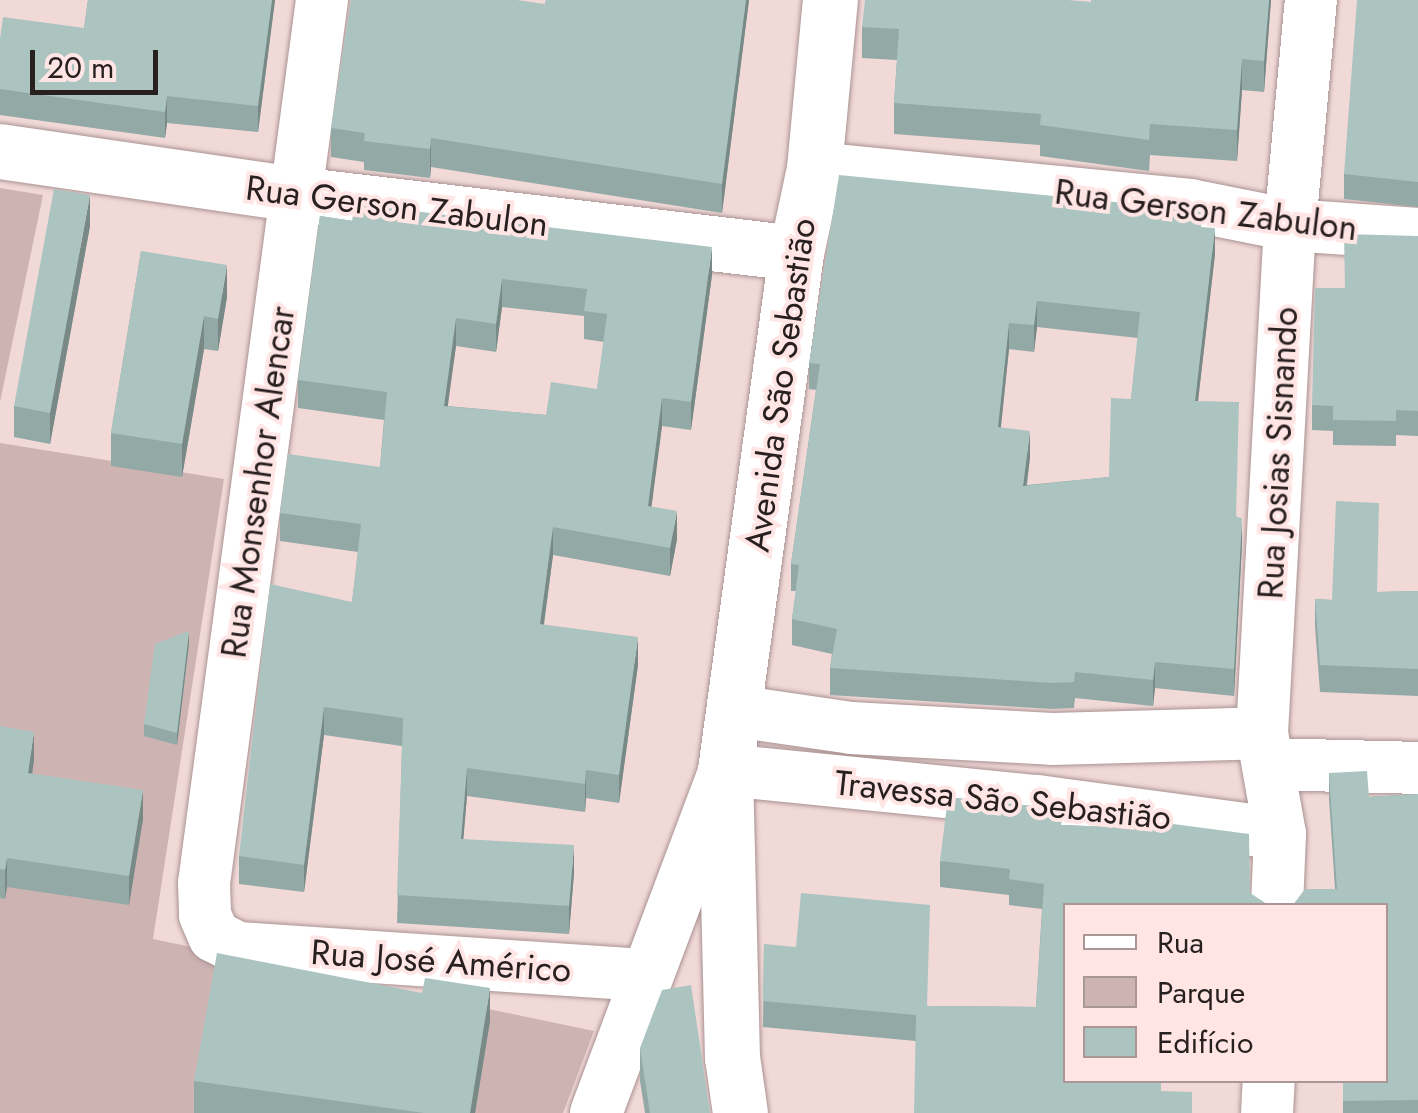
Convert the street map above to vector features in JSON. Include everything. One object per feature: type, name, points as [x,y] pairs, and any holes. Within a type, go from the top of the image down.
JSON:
[{"type":"street","name":"Rua Monsenhor Alencar","points":[[238,948],[214,936],[204,883],[322,0]]},
{"type":"street","name":"Avenida São Sebastião","points":[[740,1113],[732,1057],[725,770],[796,253],[814,168],[830,0]]},
{"type":"street","name":"Rua Josias Sisnando","points":[[1277,903],[1280,834],[1265,749],[1290,226],[1311,0]]},
{"type":"street","name":"Rua Gerson Zabulon","points":[[0,150],[296,194],[796,253]]},
{"type":"street","name":"Rua Gerson Zabulon","points":[[814,168],[1190,205],[1290,226],[1418,234]]},
{"type":"street","name":"Travessa São Sebastião","points":[[735,711],[852,728],[1265,749],[1418,768]]},
{"type":"street","name":"Travessa São Sebastião","points":[[725,770],[1038,800],[1280,834]]},
{"type":"street","points":[[596,1113],[644,975],[725,770]]},
{"type":"street","name":"Rua José Américo","points":[[238,948],[644,975]]},
{"type":"street","points":[[1268,1113],[1269,1083]]},
{"type":"green space","points":[[0,188],[43,195],[0,402]]},
{"type":"green space","points":[[0,443],[224,479],[153,939],[594,1031],[563,1113],[0,1113]]},
{"type":"building","points":[[88,0],[272,0],[258,106],[167,96],[165,112],[0,89],[3,17],[84,28]]},
{"type":"building","points":[[351,0],[517,0],[545,4],[546,0],[746,0],[722,184],[431,138],[430,149],[364,141],[365,133],[331,128]]},
{"type":"building","points":[[865,0],[1269,0],[1264,61],[1242,59],[1237,130],[1150,124],[1149,140],[1040,125],[1041,114],[894,103],[899,29],[862,27]]},
{"type":"building","points":[[1357,0],[1418,0],[1418,182],[1344,174]]},
{"type":"building","points":[[839,175],[1202,212],[1201,227],[1215,228],[1195,401],[1239,402],[1236,517],[1242,518],[1234,669],[1155,662],[1153,680],[1075,672],[1074,682],[1052,683],[830,668],[837,629],[792,619],[799,565],[791,564],[820,364],[809,363]],"holes":[[[1037,301],[1140,312],[1131,399],[1111,398],[1109,477],[1023,486],[1030,431],[998,427],[1009,323],[1034,325]]]},
{"type":"building","points":[[54,189],[90,195],[50,413],[14,406]]},
{"type":"building","points":[[355,204],[712,247],[691,402],[662,398],[648,506],[677,511],[670,548],[553,527],[540,624],[638,637],[619,775],[586,770],[585,784],[467,768],[461,839],[574,845],[569,906],[397,895],[403,718],[324,707],[304,865],[239,856],[270,584],[352,602],[361,524],[280,513],[288,454],[380,467],[387,392],[298,380],[320,216],[352,221]],"holes":[[[502,279],[587,289],[584,311],[607,314],[597,389],[551,382],[546,415],[444,406],[456,318],[496,324]]]},
{"type":"building","points":[[1344,234],[1418,236],[1418,411],[1396,410],[1396,421],[1333,420],[1333,406],[1312,405],[1315,288],[1345,288]]},
{"type":"building","points":[[141,251],[227,265],[218,319],[204,316],[182,444],[111,433]]},
{"type":"building","points":[[1336,501],[1379,503],[1377,592],[1418,591],[1418,669],[1320,665],[1315,599],[1332,600]]},
{"type":"building","points":[[189,631],[177,733],[144,724],[155,644]]},
{"type":"building","points":[[0,726],[34,732],[28,773],[143,790],[129,876],[7,858],[5,870],[0,869]]},
{"type":"building","points":[[1367,771],[1369,797],[1418,794],[1418,1100],[1343,1101],[1343,1083],[1388,1083],[1388,903],[1294,903],[1305,889],[1337,889],[1329,773]]},
{"type":"building","points":[[948,797],[1064,809],[1061,825],[1143,828],[1143,820],[1249,834],[1250,893],[1265,903],[1063,903],[1063,1083],[1161,1083],[1161,1091],[1192,1092],[1192,1113],[914,1113],[916,1015],[763,1001],[764,944],[796,947],[801,893],[930,905],[927,1006],[1036,1007],[1044,884],[1009,879],[1010,869],[940,861]]},
{"type":"building","points":[[217,953],[422,993],[425,978],[490,988],[470,1113],[424,1113],[194,1081]]},
{"type":"building","points":[[691,985],[710,1113],[650,1113],[640,1048],[662,990]]}]
